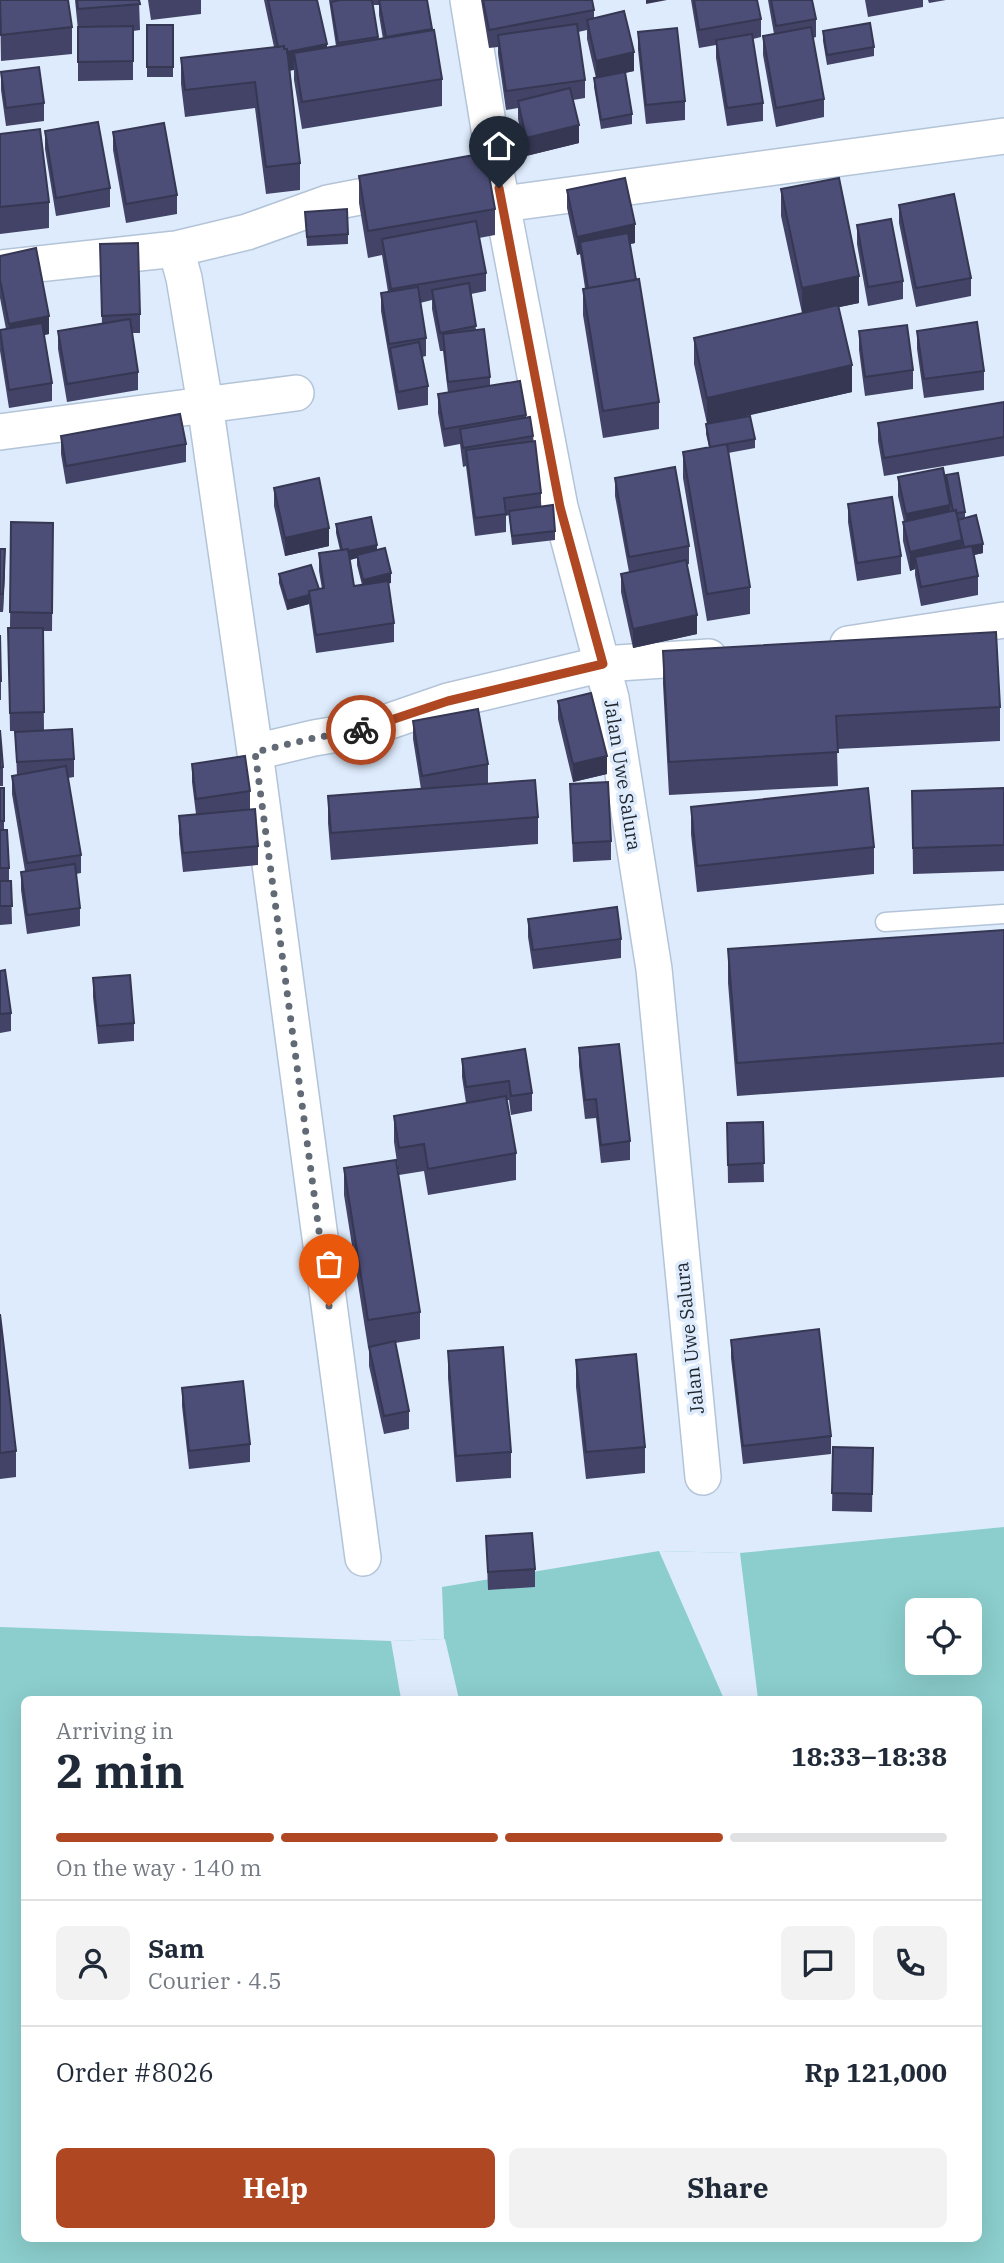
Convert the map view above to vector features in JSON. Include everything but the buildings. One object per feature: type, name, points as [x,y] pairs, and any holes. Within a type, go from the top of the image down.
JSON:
[{"type":"street","name":"Jalan Uwe Salura","points":[[468,0],[490,184],[560,507],[603,664],[654,969],[703,1477]]},
{"type":"street","points":[[490,184],[1004,136]]},
{"type":"street","points":[[0,268],[176,249],[247,232],[328,203],[431,184]]},
{"type":"street","points":[[176,249],[184,278],[205,404],[255,752],[363,1558]]},
{"type":"street","points":[[0,432],[296,393]]},
{"type":"street","points":[[817,649],[1004,620]]},
{"type":"street","points":[[255,752],[367,729],[448,701],[603,664],[737,656]]},
{"type":"lane","points":[[885,922],[1004,914]]},
{"type":"shaded area","points":[[1004,1527],[1004,2263],[0,2263],[0,1627],[391,1641],[444,1639],[442,1587],[659,1551],[740,1553]]},
{"type":"pier","points":[[659,1551],[740,1553],[758,1696],[723,1696]]},
{"type":"pier","points":[[445,1639],[458,1696],[400,1696],[391,1641]]},
{"type":"way so far","points":[[329,1306],[299,1065],[255,752],[361,730]]},
{"type":"route","points":[[361,730],[448,701],[603,664],[560,507],[499,188]]}]
